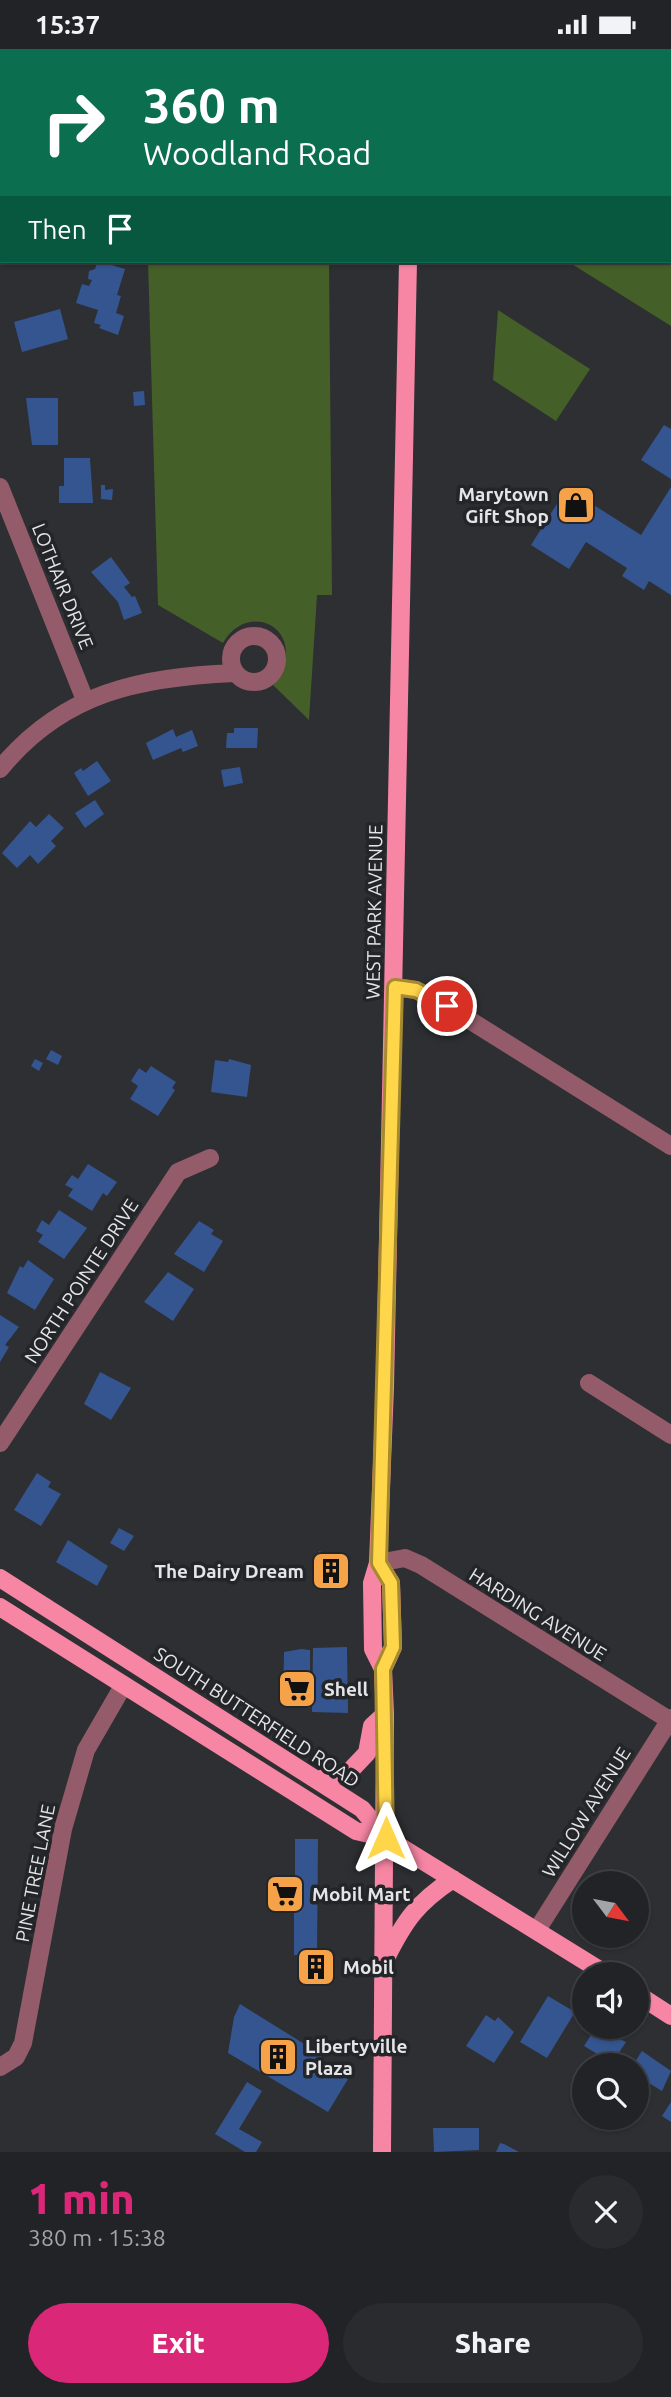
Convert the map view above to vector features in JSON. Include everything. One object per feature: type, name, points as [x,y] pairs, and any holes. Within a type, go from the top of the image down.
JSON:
[{"type":"main road","name":"WEST PARK AVENUE","points":[[382,2152],[385,1714],[383,1669],[373,1649],[372,1583],[379,1563],[395,987],[408,263]]},
{"type":"main road","name":"SOUTH BUTTERFIELD ROAD","points":[[0,1578],[362,1809],[386,1838]]},
{"type":"main road","points":[[0,1607],[356,1831],[386,1838],[587,1962]]},
{"type":"main road","points":[[317,1780],[349,1772],[367,1753],[372,1726],[385,1714]]},
{"type":"main road","points":[[384,1961],[408,1916],[426,1896],[453,1879]]},
{"type":"main road","points":[[649,2002],[671,2016]]},
{"type":"street","name":"LOTHAIR DRIVE","points":[[0,487],[85,700]]},
{"type":"street","points":[[0,769],[42,726],[85,700],[155,679],[235,673]]},
{"type":"street","points":[[395,987],[416,990],[447,1006],[671,1146]]},
{"type":"street","name":"NORTH POINTE DRIVE","points":[[0,1443],[178,1172],[210,1158]]},
{"type":"street","points":[[589,1383],[671,1435]]},
{"type":"street","name":"HARDING AVENUE","points":[[379,1563],[405,1558],[421,1566],[670,1719]]},
{"type":"street","name":"PINE TREE LANE","points":[[0,2067],[16,2057],[23,2043],[63,1829],[86,1750],[123,1686]]},
{"type":"street","name":"WILLOW AVENUE","points":[[537,1930],[670,1719]]},
{"type":"green space","points":[[148,263],[329,263],[332,595],[317,595],[309,720],[273,685],[283,666],[286,649],[282,636],[273,627],[261,622],[247,623],[234,629],[223,643],[158,605]]},
{"type":"green space","points":[[570,263],[671,263],[671,326]]},
{"type":"green space","points":[[498,310],[590,369],[556,421],[493,380]]},
{"type":"building","points":[[97,263],[105,263],[125,269],[117,295],[121,296],[116,313],[124,316],[118,335],[99,328],[101,325],[94,323],[98,310],[76,303],[82,284],[89,286],[92,280],[88,279],[89,271],[95,269]]},
{"type":"building","points":[[60,309],[68,339],[22,352],[14,322]]},
{"type":"building","points":[[144,391],[145,405],[134,406],[133,392]]},
{"type":"building","points":[[26,398],[58,398],[58,445],[32,445]]},
{"type":"building","points":[[664,425],[671,429],[671,479],[641,460]]},
{"type":"building","points":[[64,458],[90,458],[93,503],[59,503],[59,486],[64,486]]},
{"type":"building","points":[[101,485],[105,485],[105,490],[113,489],[112,500],[101,499]]},
{"type":"building","points":[[671,487],[671,595],[649,581],[644,590],[622,576],[627,568],[586,542],[569,569],[531,545],[567,488],[641,535]]},
{"type":"building","points":[[111,557],[130,583],[124,587],[132,597],[135,596],[142,613],[124,620],[118,602],[91,572]]},
{"type":"building","points":[[234,728],[258,728],[257,748],[226,748],[227,733],[234,733]]},
{"type":"building","points":[[173,729],[176,737],[192,730],[198,746],[183,752],[181,748],[153,760],[146,743]]},
{"type":"building","points":[[97,761],[111,781],[88,796],[74,773],[81,768],[83,771]]},
{"type":"building","points":[[240,767],[243,783],[224,787],[221,770]]},
{"type":"building","points":[[95,800],[104,814],[85,828],[75,813]]},
{"type":"building","points":[[49,814],[64,828],[51,841],[56,846],[38,864],[30,855],[17,868],[2,853],[30,821],[36,827]]},
{"type":"building","points":[[51,1050],[62,1056],[58,1065],[46,1059]]},
{"type":"building","points":[[35,1059],[43,1063],[39,1071],[31,1066]]},
{"type":"building","points":[[229,1059],[251,1065],[247,1097],[211,1092],[215,1060],[228,1062]]},
{"type":"building","points":[[151,1066],[176,1082],[172,1088],[175,1090],[158,1116],[130,1099],[138,1086],[131,1081],[139,1068],[146,1073]]},
{"type":"building","points":[[88,1164],[117,1182],[107,1196],[103,1193],[92,1211],[68,1196],[73,1189],[65,1185],[72,1175],[78,1179]]},
{"type":"building","points":[[59,1210],[87,1228],[64,1259],[38,1242],[43,1235],[36,1231],[42,1220],[49,1225]]},
{"type":"building","points":[[199,1221],[214,1230],[211,1234],[223,1241],[204,1272],[174,1254]]},
{"type":"building","points":[[28,1260],[54,1279],[35,1310],[7,1293],[20,1266],[23,1268]]},
{"type":"building","points":[[168,1272],[194,1289],[173,1321],[144,1302]]},
{"type":"building","points":[[0,1315],[19,1327],[5,1345],[9,1347],[0,1362]]},
{"type":"building","points":[[100,1372],[131,1388],[111,1420],[84,1404]]},
{"type":"building","points":[[37,1473],[51,1482],[48,1487],[61,1494],[41,1526],[14,1510]]},
{"type":"building","points":[[119,1528],[134,1536],[124,1551],[110,1543]]},
{"type":"building","points":[[68,1540],[108,1566],[97,1586],[56,1562]]},
{"type":"building","name":"The Dairy Dream","points":[[319,1551],[348,1562],[343,1586],[315,1580]]},
{"type":"building","name":"Shell","points":[[347,1647],[348,1713],[312,1712],[313,1648]]},
{"type":"building","name":"Shell","points":[[310,1650],[310,1708],[283,1706],[284,1652]]},
{"type":"building","name":"Mobil","points":[[295,1839],[318,1839],[317,1955],[294,1955],[294,1905],[284,1905],[284,1888],[295,1888]]},
{"type":"building","name":"Mobil","points":[[303,1960],[330,1961],[330,1974],[303,1974]]},
{"type":"building","points":[[548,1996],[572,2010],[572,2017],[547,2058],[520,2042]]},
{"type":"building","name":"Libertyville Plaza","points":[[240,2004],[322,2055],[320,2059],[327,2066],[348,2079],[328,2112],[228,2053],[234,2017]]},
{"type":"building","points":[[486,2015],[495,2021],[498,2017],[514,2032],[494,2063],[466,2046]]},
{"type":"building","points":[[588,2039],[620,2039],[626,2042],[619,2053],[596,2053],[584,2046]]},
{"type":"building","points":[[649,2056],[671,2071],[662,2091],[649,2083]]},
{"type":"building","points":[[247,2082],[262,2091],[239,2129],[262,2142],[256,2152],[245,2152],[215,2134]]},
{"type":"building","points":[[671,2102],[671,2122],[662,2116]]},
{"type":"building","points":[[433,2128],[479,2128],[479,2150],[434,2152]]},
{"type":"building","points":[[500,2143],[504,2144],[519,2152],[496,2152]]},
{"type":"place","name":"Marytown Gift Shop","points":[[576,505]]},
{"type":"place","name":"The Dairy Dream","points":[[331,1571]]},
{"type":"place","name":"Shell","points":[[297,1689]]},
{"type":"place","name":"Mobil Mart","points":[[285,1894]]},
{"type":"place","name":"Mobil","points":[[316,1967]]},
{"type":"place","name":"Libertyville Plaza","points":[[278,2057]]},
{"type":"route","points":[[386,1838],[383,1669],[393,1647],[391,1583],[379,1563],[395,987],[416,990],[447,1006]]}]
